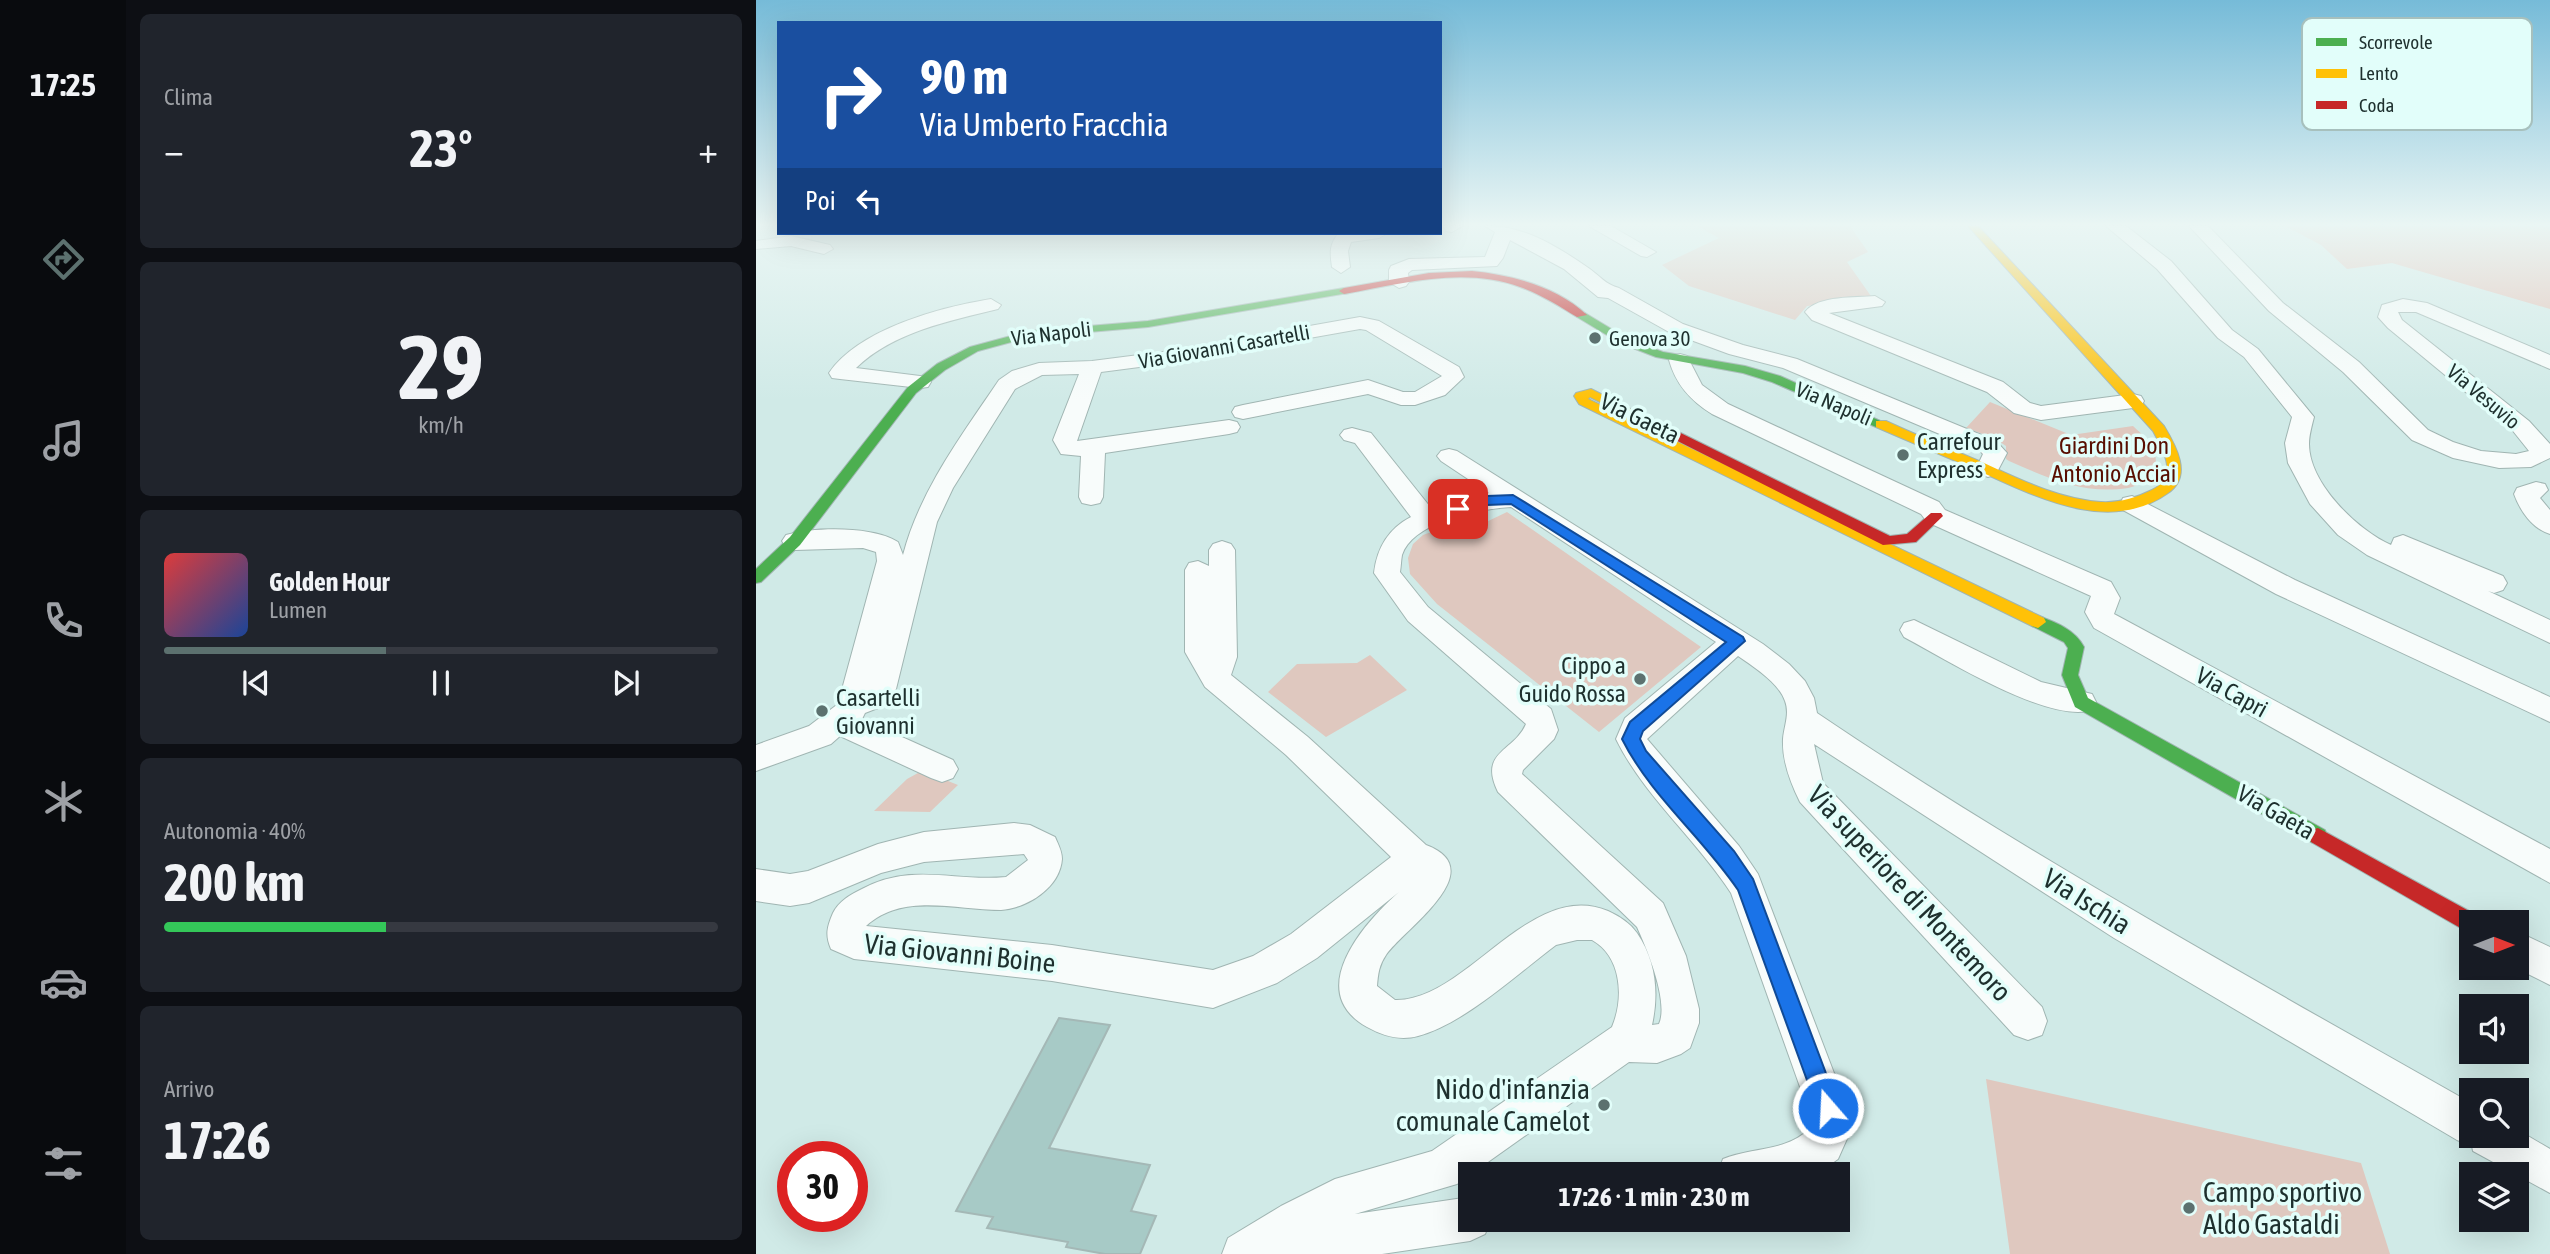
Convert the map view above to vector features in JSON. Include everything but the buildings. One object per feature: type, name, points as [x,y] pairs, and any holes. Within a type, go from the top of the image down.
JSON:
[{"type":"street","name":"Via Napoli","points":[[756,578],[795,541],[920,382],[957,357],[1009,338],[1067,329],[1148,324],[1384,285]]},
{"type":"street","name":"Via Napoli","points":[[1523,285],[1545,293],[1624,341],[1680,360],[1745,370],[1776,379],[2065,500],[2105,507],[2132,504],[2164,491],[2171,483],[2176,467],[2176,460],[2167,440],[2027,285]]},
{"type":"street","points":[[1600,285],[1608,292],[1676,328],[1726,347],[1790,363],[1988,446],[1995,453],[1988,469]]},
{"type":"street","points":[[2181,285],[2225,334],[2258,360],[2298,408],[2303,417],[2297,443],[2298,455],[2311,486],[2347,529],[2376,549],[2550,632]]},
{"type":"street","name":"Via Vesuvio","points":[[2256,285],[2288,318],[2351,367],[2419,435],[2446,450],[2497,460],[2526,460],[2541,454],[2540,446],[2521,426],[2395,324],[2388,317],[2389,309],[2403,304],[2420,307],[2550,363]]},
{"type":"street","points":[[1875,302],[1822,308],[1815,312],[1819,316],[1995,387],[2028,411],[2041,413],[2133,401]]},
{"type":"street","name":"Via Napoli","points":[[920,382],[840,373],[856,356],[911,328],[973,306],[991,305]]},
{"type":"street","name":"Via Giovanni Casartelli","points":[[847,713],[872,698],[881,689],[924,522],[941,488],[1007,385],[1020,376],[1039,369],[1092,367],[1170,357],[1360,323],[1371,325],[1451,372],[1454,377],[1436,389],[1413,398],[1401,398],[1368,387],[1236,419],[1072,450],[1064,443],[1092,367]]},
{"type":"street","name":"Via Gaeta","points":[[1680,360],[1688,383],[1710,404],[1930,508],[1936,516],[1912,539],[1888,541],[1591,393],[1581,395],[1583,401],[2070,638],[2076,648],[2068,668],[2070,681],[2081,702]]},
{"type":"street","points":[[1352,435],[1363,438],[1427,520]]},
{"type":"street","points":[[1091,497],[1093,448]]},
{"type":"street","points":[[1449,456],[1737,641],[1776,670],[1794,689],[1802,704],[1802,719]]},
{"type":"street","points":[[2533,497],[2550,525]]},
{"type":"street","points":[[1513,499],[1481,502],[1409,528],[1392,545],[1387,557],[1388,577],[1418,614],[1539,718],[1543,730],[1510,763],[1506,773],[1509,782],[1650,915],[1674,976],[1680,1020],[1677,1032],[1668,1040],[1652,1045],[1633,1045],[1626,1041]]},
{"type":"street","points":[[2132,504],[2178,532],[2303,597],[2550,710]]},
{"type":"street","name":"Via Capri","points":[[1936,516],[2101,589],[2106,598],[2099,612],[2104,621],[2550,867]]},
{"type":"street","points":[[756,758],[817,737],[847,713],[890,561],[890,551],[883,544],[868,539],[795,541]]},
{"type":"street","points":[[2376,549],[2382,544],[2391,543],[2415,547],[2550,610]]},
{"type":"street","points":[[1215,679],[1223,657],[1222,550]]},
{"type":"street","points":[[1198,570],[1199,652],[1215,679],[1297,746],[1416,858],[1424,860],[1433,869],[1433,879],[1427,889],[1369,944],[1358,981],[1358,991],[1370,1008],[1379,1014],[1401,1020],[1413,1020],[1428,1015],[1544,933],[1587,923],[1599,925],[1610,932],[1626,950],[1634,967],[1639,1006],[1634,1026],[1626,1041],[1442,1169],[1350,1194],[1296,1221],[1245,1253]]},
{"type":"street","name":"Via Gaeta","points":[[1913,630],[2035,692],[2081,702],[2459,916]]},
{"type":"street","points":[[1737,641],[1636,727],[1631,739],[1640,756],[1727,857],[1746,885],[1830,1115],[1827,1136],[1819,1149],[1797,1162]]},
{"type":"street","points":[[847,713],[861,734],[942,769]]},
{"type":"street","name":"Via superiore di Montemoro","points":[[1802,719],[1799,728],[1799,754],[1811,792],[2028,1021]]},
{"type":"street","name":"Via Ischia","points":[[1802,719],[1857,757],[2127,926],[2459,1119]]},
{"type":"street","name":"Via Giovanni Boine","points":[[756,885],[799,889],[905,850],[992,840],[1030,840],[1043,848],[1044,864],[1036,876],[1014,891],[1001,895],[927,888],[900,889],[877,898],[854,913],[845,926],[844,937],[854,942],[1052,963],[1213,989],[1264,970],[1304,946],[1416,858]]},
{"type":"street","points":[[2529,955],[2550,967]]},
{"type":"street","points":[[2509,1148],[2550,1172]]},
{"type":"street","points":[[1245,1253],[1458,1221]]},
{"type":"green space","points":[[1687,285],[1863,285],[1873,299],[1807,306],[1795,320]]},
{"type":"green space","name":"Giardini Don Antonio Acciai","points":[[1990,402],[2071,435],[2133,426],[2148,440],[2154,451],[2154,471],[2140,484],[2128,488],[2096,489],[2067,484],[2009,461],[2006,459],[2006,446],[1994,438],[1966,428]]},
{"type":"green space","points":[[1507,512],[1701,647],[1599,732],[1437,604],[1410,574],[1408,558],[1413,544],[1423,535],[1445,527],[1480,525]]},
{"type":"green space","points":[[1370,655],[1407,690],[1326,737],[1268,692],[1297,664],[1357,663]]},
{"type":"green space","points":[[918,773],[928,773],[958,785],[930,812],[874,811],[907,779]]},
{"type":"green space","name":"Campo sportivo Aldo Gastaldi","points":[[1986,1079],[2361,1163],[2390,1254],[2010,1254]]},
{"type":"shaded area","points":[[2466,285],[2550,285],[2550,309]]},
{"type":"traffic: fast","points":[[756,578],[795,541],[912,390],[941,367],[974,349],[1029,334],[1148,324],[1344,291]]},
{"type":"traffic: fast","points":[[1581,315],[1624,341],[1660,355],[1745,370],[1776,379],[1881,424]]},
{"type":"traffic: fast","points":[[2038,622],[2070,638],[2076,647],[2070,675],[2081,702],[2318,836]]},
{"type":"traffic: slow","points":[[1881,424],[2031,488],[2073,503],[2109,507],[2135,502],[2165,489],[2171,482],[2174,466],[2169,447],[2159,429],[2027,285]]},
{"type":"traffic: slow","points":[[1640,417],[1591,393],[1580,396],[1583,401],[2038,622]]},
{"type":"traffic: jam","points":[[1344,291],[1381,285]]},
{"type":"traffic: jam","points":[[1525,285],[1581,315]]},
{"type":"traffic: jam","points":[[1640,417],[1888,541],[1911,539],[1936,516]]},
{"type":"traffic: jam","points":[[2318,836],[2459,916]]},
{"type":"place","name":"Genova 30","points":[[1595,338]]},
{"type":"place","name":"Carrefour Express","points":[[1903,455]]},
{"type":"place","name":"Cippo a Guido Rossa","points":[[1640,679]]},
{"type":"place","name":"Casartelli Giovanni","points":[[822,711]]},
{"type":"place","name":"Nido d'infanzia comunale Camelot","points":[[1604,1105]]},
{"type":"place","name":"Campo sportivo Aldo Gastaldi","points":[[2189,1208]]},
{"type":"route","points":[[1458,509],[1487,501],[1513,499],[1737,641],[1636,727],[1631,739],[1640,756],[1727,857],[1746,885],[1828,1108]]}]
